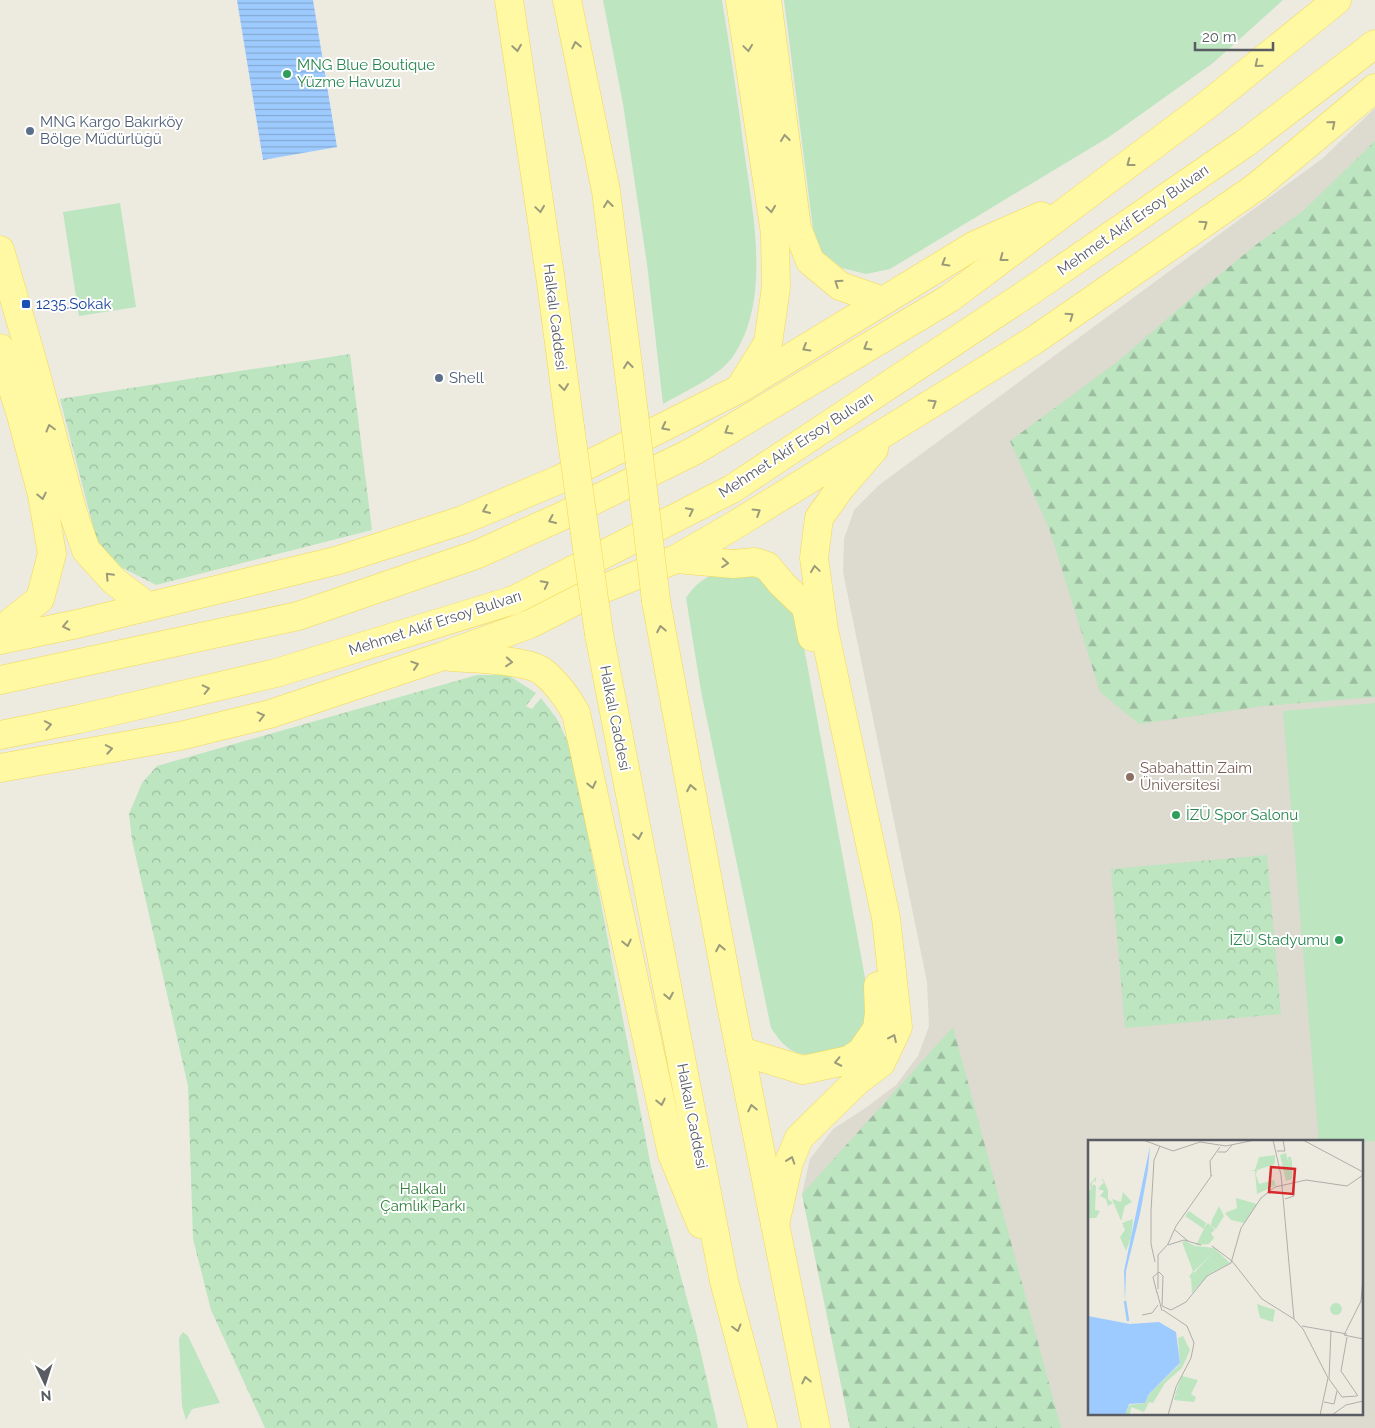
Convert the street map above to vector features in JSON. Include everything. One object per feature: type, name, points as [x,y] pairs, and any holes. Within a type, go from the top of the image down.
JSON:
[{"type":"main road","name":"Halkalı Caddesi","points":[[509,0],[551,282],[599,634],[724,1281],[764,1428]]},
{"type":"main road","points":[[567,0],[606,191],[656,601],[740,1051],[816,1428]]},
{"type":"main road","points":[[739,389],[768,343],[776,287],[775,233],[740,0]]},
{"type":"main road","points":[[767,0],[797,228],[810,261],[840,286],[883,301]]},
{"type":"main road","points":[[0,680],[298,616],[486,550],[694,450],[950,298],[1206,106],[1337,0]]},
{"type":"main road","name":"Mehmet Akif Ersoy Bulvarı","points":[[0,735],[79,719],[276,673],[514,600],[732,489],[1032,290],[1244,144],[1375,44]]},
{"type":"main road","points":[[0,768],[180,736],[270,714],[443,656],[530,624],[583,596],[676,559],[739,523],[1033,341],[1256,187],[1375,88]]},
{"type":"main road","points":[[0,640],[77,624],[339,560],[463,520],[558,480],[739,389],[975,245],[1084,198]]},
{"type":"main road","points":[[0,250],[72,513],[86,550],[114,581],[147,606]]},
{"type":"main road","points":[[0,348],[21,416],[42,495],[52,554],[40,599],[0,631]]},
{"type":"main road","points":[[775,1224],[789,1162],[799,1138],[857,1081],[881,1063],[898,1028],[886,918],[824,630],[814,558],[819,518],[841,487],[891,428]]},
{"type":"main road","points":[[676,559],[732,564],[755,562],[767,566],[782,584],[806,607],[875,952],[880,1013],[877,1029],[861,1052],[849,1060],[803,1070],[740,1051]]},
{"type":"main road","points":[[443,656],[527,664],[542,671],[568,699],[576,713],[672,1154],[724,1281]]},
{"type":"shaded area","name":"Sabahattin Zaim Üniversitesi","points":[[1375,108],[1375,1428],[850,1428],[802,1194],[810,1159],[833,1129],[896,1085],[918,1056],[929,1026],[927,982],[843,572],[844,539],[854,510],[879,485],[1323,158]]},
{"type":"green space","points":[[603,0],[722,0],[734,75],[755,228],[756,282],[752,308],[745,333],[728,363],[702,382],[663,404],[647,264],[623,104]]},
{"type":"green space","points":[[784,0],[1283,0],[1213,63],[1109,137],[890,269],[866,274],[842,268],[822,252],[813,229]]},
{"type":"green space","points":[[1375,141],[1375,697],[1263,706],[1139,724],[1100,692],[1050,531],[1010,441],[1117,362],[1257,244],[1303,211]]},
{"type":"green space","points":[[120,203],[136,307],[79,316],[63,212]]},
{"type":"green space","points":[[350,354],[372,530],[156,585],[101,557],[60,399]]},
{"type":"green space","points":[[714,574],[745,574],[761,579],[798,615],[868,1000],[864,1026],[846,1046],[832,1052],[819,1055],[800,1054],[784,1045],[771,1028],[701,691],[686,598],[698,584]]},
{"type":"green space","name":"Halkalı Çamlık Parkı","points":[[477,675],[508,675],[536,693],[526,706],[532,709],[541,698],[557,719],[572,751],[651,1167],[696,1332],[718,1428],[265,1428],[211,1310],[193,1239],[188,1086],[132,840],[129,814],[142,783],[157,766]]},
{"type":"green space","name":"İZÜ Stadyumu","points":[[1375,703],[1375,1141],[1319,1140],[1283,711]]},
{"type":"green space","points":[[1267,855],[1281,1014],[1125,1028],[1111,869]]},
{"type":"green space","points":[[953,1027],[1061,1428],[850,1428],[802,1194]]},
{"type":"green space","points":[[183,1332],[188,1336],[220,1403],[192,1409],[186,1420],[182,1406],[179,1338]]},
{"type":"water","name":"MNG Blue Boutique Yüzme Havuzu","points":[[237,0],[313,0],[337,147],[263,160]]},
{"type":"place","name":"MNG Blue Boutique Yüzme Havuzu","points":[[287,74]]},
{"type":"place","name":"MNG Kargo Bakırköy Bölge Müdürlüğü","points":[[30,131]]},
{"type":"place","name":"1235.Sokak","points":[[26,304]]},
{"type":"place","name":"Shell","points":[[439,378]]},
{"type":"place","name":"Sabahattin Zaim Üniversitesi","points":[[1130,777]]},
{"type":"place","name":"İZÜ Spor Salonu","points":[[1176,815]]},
{"type":"place","name":"İZÜ Stadyumu","points":[[1339,940]]}]
